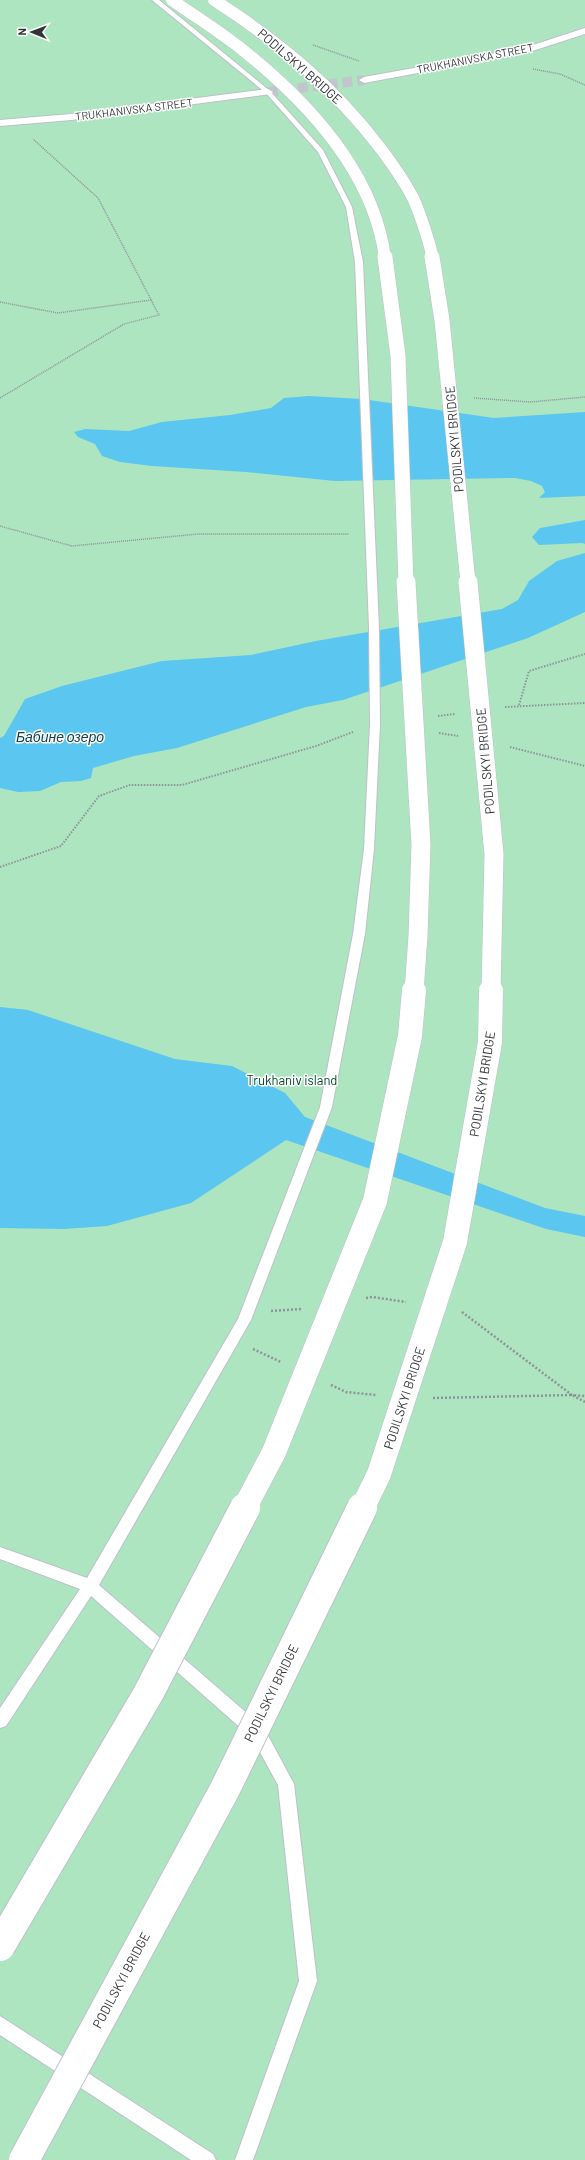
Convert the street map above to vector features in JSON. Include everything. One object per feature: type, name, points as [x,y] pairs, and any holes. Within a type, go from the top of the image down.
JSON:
[{"type":"main road","name":"PODILSKYI BRIDGE","points":[[0,1946],[148,1694],[274,1452],[375,1201],[410,1036],[418,936],[421,845],[407,596],[398,356],[383,241],[374,211],[362,185],[344,155],[302,104],[275,77],[244,50],[172,0]]},
{"type":"main road","name":"PODILSKYI BRIDGE","points":[[24,2160],[225,1789],[379,1474],[454,1242],[490,1042],[494,854],[446,359],[438,287],[431,250],[416,204],[393,166],[370,134],[320,80],[259,29],[214,0]]},
{"type":"street","name":"TRUKHANIVSKA STREET","points":[[364,80],[526,50],[585,31]]},
{"type":"street","name":"TRUKHANIVSKA STREET","points":[[0,124],[154,108],[268,92]]},
{"type":"lane","points":[[0,1721],[90,1586],[244,1320],[326,1107],[359,934],[369,849],[375,724],[374,628],[359,262],[349,207],[321,151],[268,92],[154,0]]},
{"type":"lane","points":[[0,1553],[90,1586],[258,1733],[286,1784],[308,1981],[244,2160]]},
{"type":"lane","points":[[0,2025],[207,2160]]},
{"type":"path","points":[[0,398],[124,324],[159,315],[98,198],[17,123]]},
{"type":"path","points":[[0,302],[58,313],[151,300]]},
{"type":"path","points":[[0,526],[72,546],[198,534],[370,534]]},
{"type":"path","points":[[519,704],[529,671],[585,654]]},
{"type":"path","points":[[0,867],[61,846],[99,796],[130,785],[182,785],[316,746],[375,724]]},
{"type":"path","points":[[572,1395],[585,1396]]},
{"type":"green space","name":"Trukhaniv island","points":[[0,0],[585,0],[585,2160],[0,2160]]},
{"type":"water","points":[[309,396],[362,399],[494,418],[585,412],[585,496],[539,498],[545,492],[542,486],[531,481],[515,478],[335,481],[120,462],[102,456],[95,444],[78,437],[74,432],[85,429],[129,431],[162,422],[230,415],[271,408],[284,398]]},
{"type":"water","points":[[585,520],[585,544],[539,545],[532,537],[540,528]]},
{"type":"water","name":"Бабине озеро","points":[[585,553],[585,612],[528,638],[343,700],[306,707],[177,748],[134,756],[93,768],[91,778],[81,781],[61,782],[40,791],[18,792],[0,788],[0,738],[4,736],[25,699],[62,686],[162,661],[251,655],[316,641],[502,609],[518,600],[529,581],[557,561]]},
{"type":"water","points":[[0,1007],[28,1010],[175,1059],[232,1066],[285,1093],[305,1117],[545,1208],[585,1216],[585,1237],[546,1229],[286,1140],[191,1203],[107,1226],[64,1229],[0,1228]]},
{"type":"tunnel","points":[[268,92],[364,80]]}]
